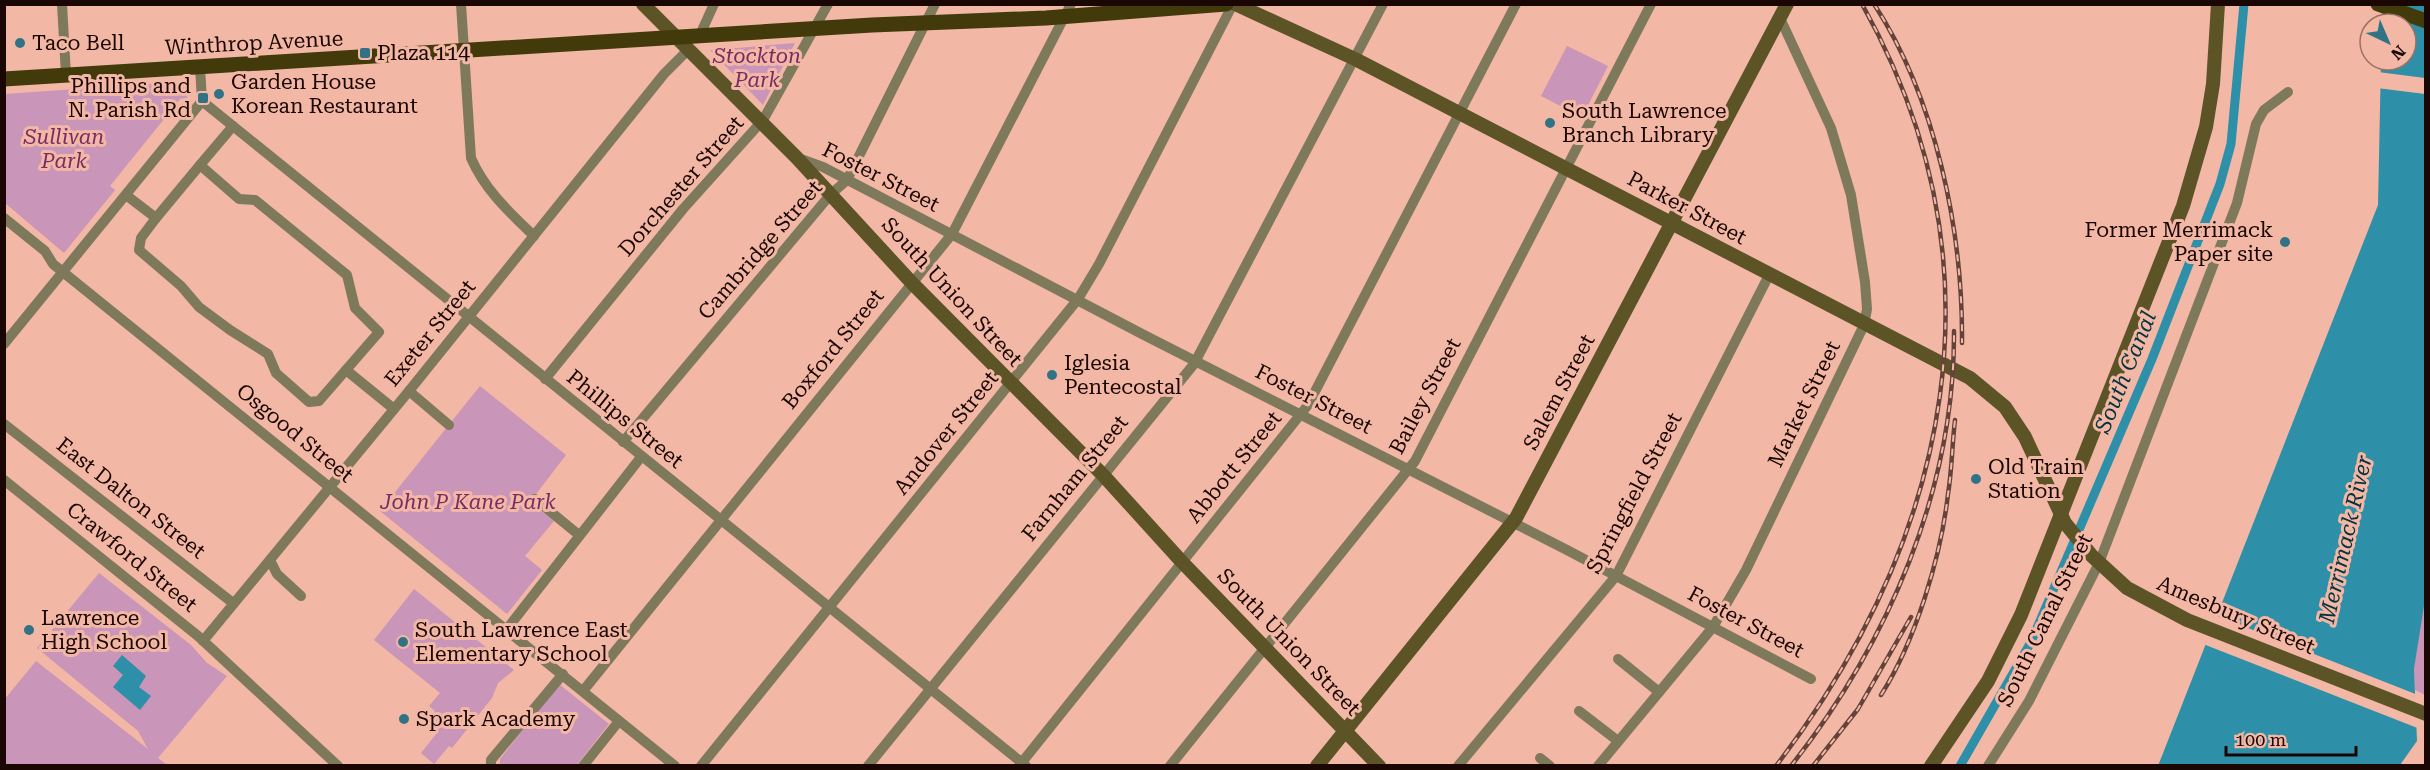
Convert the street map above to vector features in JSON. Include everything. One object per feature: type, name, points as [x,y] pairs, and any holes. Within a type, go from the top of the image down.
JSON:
[{"type":"main road","name":"South Union Street","points":[[643,4],[797,158],[912,283],[1103,475],[1182,562],[1379,765]]},
{"type":"main road","name":"Winthrop Avenue","points":[[4,79],[926,23],[1068,11],[1226,4]]},
{"type":"main road","name":"Parker Street","points":[[1234,4],[1354,59],[1567,167],[1864,325],[1970,378],[1994,396],[2025,437],[2062,518]]},
{"type":"main road","points":[[1931,765],[1988,681],[2021,615],[2062,518],[2182,206],[2200,154],[2213,84],[2218,4]]},
{"type":"main road","points":[[2378,4],[2426,21]]},
{"type":"main road","name":"Salem Street","points":[[1317,765],[1513,523],[1783,9]]},
{"type":"main road","name":"Amesbury Street","points":[[2062,518],[2095,559],[2127,588],[2187,620],[2426,714]]},
{"type":"street","points":[[62,4],[66,75]]},
{"type":"street","points":[[461,4],[471,158],[481,180],[491,193],[534,236]]},
{"type":"street","points":[[699,37],[714,4]]},
{"type":"street","name":"Dorchester Street","points":[[545,379],[682,209],[761,123],[773,106],[828,4]]},
{"type":"street","name":"Cambridge Street","points":[[623,442],[830,195],[847,180],[935,4]]},
{"type":"street","name":"Andover Street","points":[[701,765],[1078,299],[1099,264],[1234,4]]},
{"type":"street","name":"Farnham Street","points":[[868,765],[1197,361],[1383,4]]},
{"type":"street","name":"Abbott Street","points":[[1022,764],[1303,413],[1516,4]]},
{"type":"street","name":"Bailey Street","points":[[1170,765],[1415,460],[1651,4]]},
{"type":"street","name":"Market Street","points":[[1598,765],[1713,627],[1746,570],[1864,325],[1867,309],[1865,282],[1851,195],[1831,128],[1783,9]]},
{"type":"street","name":"Boxford Street","points":[[583,691],[952,234],[1068,11]]},
{"type":"street","name":"Exeter Street","points":[[203,641],[331,487],[664,75],[688,50]]},
{"type":"street","points":[[4,344],[202,101],[200,67]]},
{"type":"street","name":"South Canal Street","points":[[1988,765],[2029,701],[2095,559],[2237,203],[2256,124],[2264,110],[2288,92]]},
{"type":"street","name":"Phillips Street","points":[[202,101],[1022,764]]},
{"type":"street","points":[[200,165],[239,199],[255,200],[347,274],[355,308],[378,332],[319,401],[309,402],[276,373],[268,354],[199,307],[183,288],[139,250],[141,238],[156,218],[200,165],[233,126]]},
{"type":"street","name":"Foster Street","points":[[797,158],[823,167],[1197,361],[1303,413],[1811,679]]},
{"type":"street","points":[[126,195],[156,218]]},
{"type":"street","name":"Osgood Street","points":[[4,218],[45,250],[53,264],[675,765]]},
{"type":"street","name":"Springfield Street","points":[[1458,765],[1616,576],[1769,275]]},
{"type":"street","points":[[346,370],[394,409]]},
{"type":"street","points":[[409,391],[449,425]]},
{"type":"street","name":"East Dalton Street","points":[[4,423],[233,603]]},
{"type":"street","points":[[507,629],[641,457]]},
{"type":"street","name":"Crawford Street","points":[[4,480],[203,641],[338,765]]},
{"type":"street","points":[[535,499],[579,535]]},
{"type":"street","points":[[270,560],[277,574],[302,596]]},
{"type":"street","points":[[1618,659],[1659,692]]},
{"type":"street","points":[[490,765],[491,760],[563,674]]},
{"type":"street","points":[[1579,711],[1618,741]]},
{"type":"street","points":[[583,765],[620,720]]},
{"type":"street","points":[[1540,758],[1550,765]]},
{"type":"green space","name":"Stockton Park","points":[[795,43],[763,105],[710,50],[714,50]]},
{"type":"green space","points":[[1567,46],[1608,66],[1582,117],[1541,96]]},
{"type":"green space","name":"Sullivan Park","points":[[177,82],[185,85],[189,91],[186,102],[181,98],[110,186],[115,190],[64,253],[5,203],[5,94]]},
{"type":"green space","name":"John P Kane Park","points":[[480,386],[566,455],[530,502],[554,521],[525,556],[542,570],[507,614],[380,511]]},
{"type":"green space","points":[[99,573],[191,645],[207,663],[227,676],[158,758],[167,765],[5,765],[4,700],[36,661],[148,749],[138,731],[37,648]]},
{"type":"green space","points":[[414,589],[514,670],[498,683],[492,698],[452,748],[449,746],[434,764],[421,753],[436,734],[430,729],[435,722],[430,717],[435,711],[429,706],[440,693],[374,640]]},
{"type":"green space","points":[[2425,593],[2425,695],[2415,690],[2414,669]]},
{"type":"green space","points":[[559,684],[609,724],[577,765],[500,765],[500,759]]},
{"type":"water","name":"Merrimack River","points":[[2382,5],[2425,5],[2426,593],[2414,669],[2417,741],[2400,765],[2158,766],[2378,205],[2381,72],[2418,72],[2418,12],[2382,12]]},
{"type":"water","points":[[122,655],[146,676],[139,687],[151,696],[140,710],[113,687],[123,675],[113,666]]},
{"type":"pier","points":[[2378,72],[2425,78],[2425,94],[2377,88]]},
{"type":"pier","points":[[2215,615],[2418,695],[2420,729],[2203,644]]},
{"type":"waterway","name":"South Canal","points":[[1960,766],[2031,642],[2152,359],[2220,184],[2231,144],[2244,4]]},
{"type":"railway","points":[[1776,766],[1836,678],[1884,587],[1919,493],[1940,397],[1945,299],[1935,201],[1907,102],[1862,4]]},
{"type":"railway","points":[[1874,4],[1896,41],[1914,81],[1942,167],[1957,256],[1962,343]]},
{"type":"railway","points":[[1791,766],[1826,718],[1858,668],[1909,562],[1928,506],[1943,448],[1951,390],[1954,331]]},
{"type":"railway","points":[[1881,695],[1905,650],[1933,571],[1945,519],[1955,420]]},
{"type":"railway","points":[[1813,766],[1858,709],[1911,617]]},
{"type":"place","name":"Taco Bell","points":[[20,43]]},
{"type":"place","name":"Plaza 114","points":[[365,53]]},
{"type":"place","name":"Garden House Korean Restaurant","points":[[219,94]]},
{"type":"place","name":"Phillips and N. Parish Rd","points":[[203,98]]},
{"type":"place","name":"South Lawrence Branch Library","points":[[1550,123]]},
{"type":"place","name":"Former Merrimack Paper site","points":[[2285,242]]},
{"type":"place","name":"Iglesia Pentecostal","points":[[1052,375]]},
{"type":"place","name":"Old Train Station","points":[[1976,479]]},
{"type":"place","name":"Lawrence High School","points":[[29,630]]},
{"type":"place","name":"South Lawrence East Elementary School","points":[[403,642]]},
{"type":"place","name":"Spark Academy","points":[[404,719]]}]
